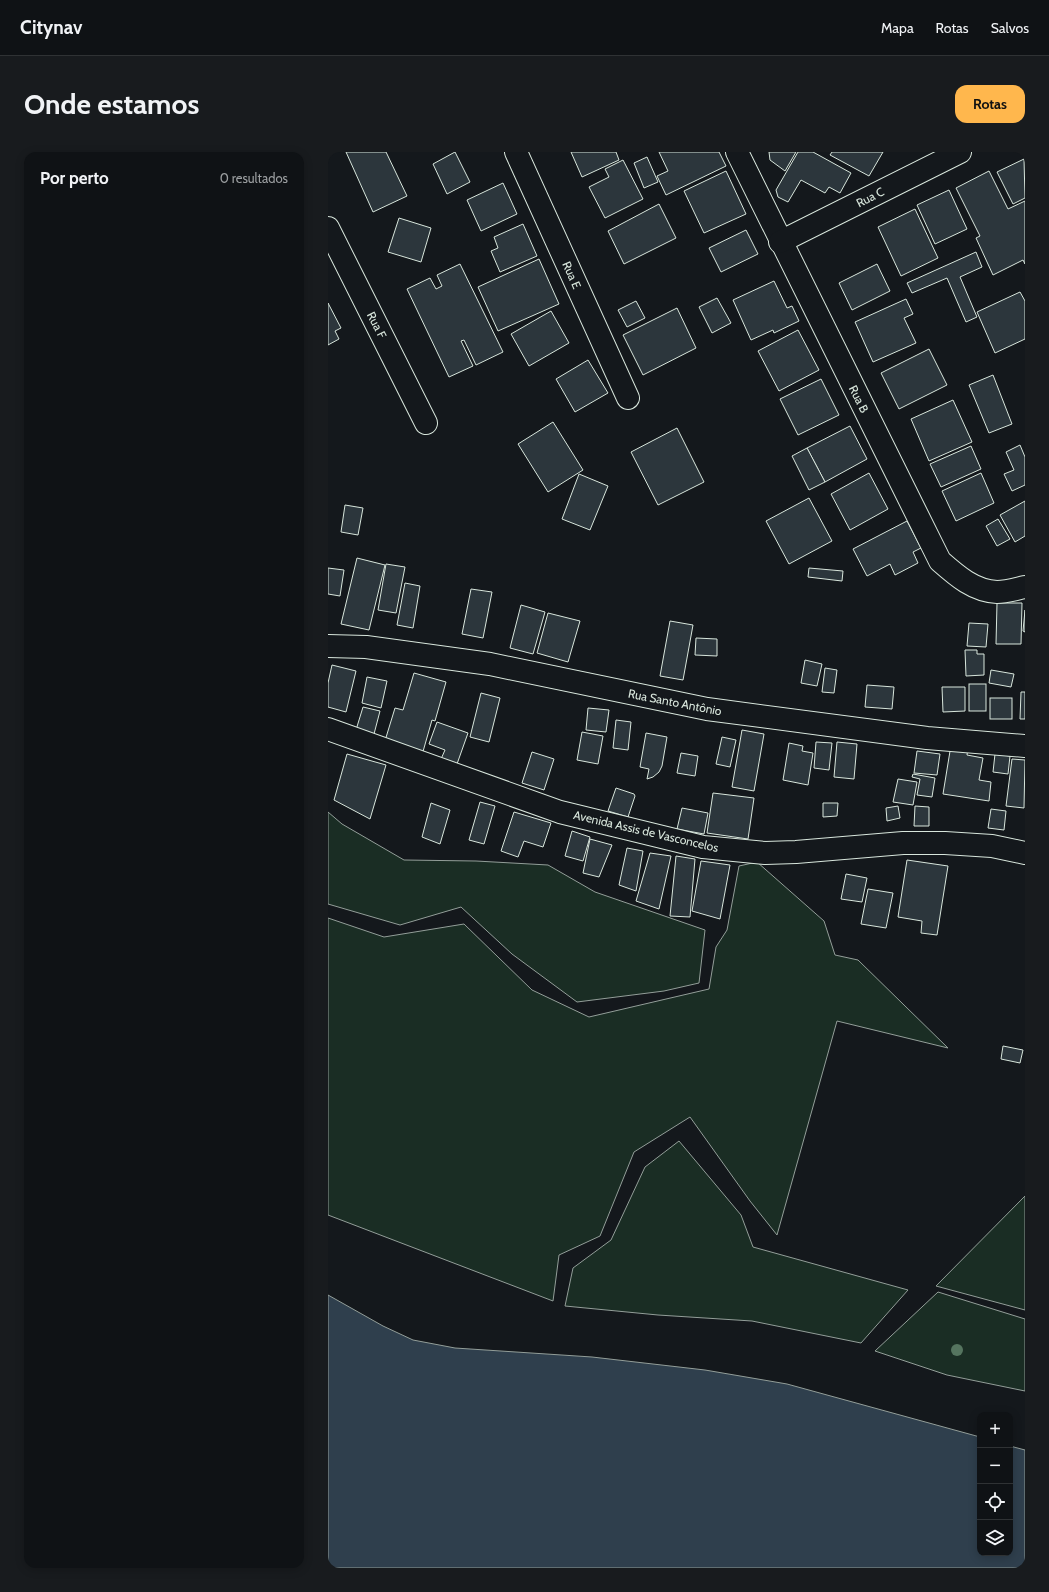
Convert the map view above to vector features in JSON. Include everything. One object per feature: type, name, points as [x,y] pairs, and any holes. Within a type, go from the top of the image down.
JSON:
[{"type":"street","name":"Rua E","points":[[516,152],[628,398]]},
{"type":"street","name":"Rua B","points":[[737,152],[780,242],[940,561],[956,576],[977,588],[998,592],[1025,587]]},
{"type":"street","name":"Rua C","points":[[780,242],[960,152]]},
{"type":"street","name":"Rua F","points":[[328,228],[426,423]]},
{"type":"street","name":"Rua Santo Antônio","points":[[328,646],[366,647],[490,664],[707,709],[927,738],[1025,746]]},
{"type":"street","name":"Avenida Assis de Vasconcelos","points":[[328,728],[560,812],[703,846],[765,853],[796,852],[903,843],[945,843],[992,846],[1025,853]]},
{"type":"green space","points":[[328,812],[342,824],[404,860],[476,861],[548,865],[595,892],[705,930],[699,983],[664,991],[577,1002],[512,954],[461,907],[400,925],[328,904]]},
{"type":"green space","points":[[757,862],[824,921],[835,955],[858,960],[948,1048],[837,1021],[777,1235],[750,1201],[690,1117],[634,1152],[600,1236],[559,1255],[553,1301],[328,1215],[328,918],[384,937],[464,924],[532,990],[589,1017],[709,989],[716,947],[727,930],[739,866]]},
{"type":"green space","points":[[679,1141],[741,1215],[753,1247],[908,1290],[861,1343],[752,1321],[658,1315],[565,1306],[573,1268],[611,1240],[645,1167]]},
{"type":"green space","points":[[1025,1196],[1025,1310],[936,1286]]},
{"type":"green space","points":[[938,1292],[1025,1319],[1025,1391],[947,1375],[875,1351]]},
{"type":"water","points":[[328,1295],[383,1326],[413,1340],[455,1348],[592,1357],[705,1370],[787,1384],[977,1436],[977,1556],[1013,1556],[1013,1447],[1025,1450],[1025,1568],[328,1568]]},
{"type":"building","points":[[346,152],[386,152],[407,196],[373,212]]},
{"type":"building","points":[[455,152],[470,182],[447,194],[433,164]]},
{"type":"building","points":[[571,152],[616,152],[619,160],[582,177]]},
{"type":"building","points":[[659,152],[719,152],[726,166],[666,195],[657,176],[668,171]]},
{"type":"building","points":[[769,152],[796,152],[785,171],[770,160]]},
{"type":"building","points":[[798,152],[813,152],[851,173],[840,193],[829,187],[825,193],[801,180],[788,202],[778,197],[776,190]]},
{"type":"building","points":[[832,152],[883,152],[869,176],[830,155]]},
{"type":"building","points":[[647,157],[658,182],[644,188],[634,163]]},
{"type":"building","points":[[1024,159],[1025,198],[1013,204],[997,172]]},
{"type":"building","points":[[623,160],[643,199],[605,218],[589,187],[609,177],[605,169]]},
{"type":"building","points":[[726,171],[746,214],[704,233],[684,191]]},
{"type":"building","points":[[989,171],[1008,209],[1025,201],[1025,264],[1023,260],[993,275],[976,238],[980,236],[956,188]]},
{"type":"building","points":[[503,183],[517,214],[481,231],[467,200]]},
{"type":"building","points":[[949,190],[967,229],[935,244],[917,205]]},
{"type":"building","points":[[659,204],[676,238],[624,264],[608,231]]},
{"type":"building","points":[[915,209],[938,258],[901,276],[878,227]]},
{"type":"building","points":[[399,218],[431,228],[421,262],[388,252]]},
{"type":"building","points":[[523,224],[537,256],[500,272],[491,251],[498,248],[494,237]]},
{"type":"building","points":[[746,230],[758,254],[721,272],[709,248]]},
{"type":"building","points":[[976,252],[982,267],[960,277],[977,317],[966,322],[947,278],[912,293],[907,283]]},
{"type":"building","points":[[539,259],[559,304],[498,331],[478,287]]},
{"type":"building","points":[[460,264],[503,352],[476,365],[464,340],[461,341],[473,366],[449,377],[407,289],[430,278],[436,289],[442,286],[437,275]]},
{"type":"building","points":[[877,264],[890,291],[852,310],[839,283]]},
{"type":"building","points":[[774,281],[787,308],[792,306],[799,321],[774,333],[773,330],[751,340],[733,300]]},
{"type":"building","points":[[1020,292],[1025,301],[1025,339],[995,353],[977,312]]},
{"type":"building","points":[[717,298],[731,323],[712,333],[699,307]]},
{"type":"building","points":[[906,299],[913,314],[904,318],[916,343],[873,362],[855,322]]},
{"type":"building","points":[[636,301],[645,318],[627,327],[618,310]]},
{"type":"building","points":[[328,303],[341,328],[335,331],[339,339],[328,345]]},
{"type":"building","points":[[677,308],[696,348],[643,375],[623,335]]},
{"type":"building","points":[[551,311],[569,343],[529,366],[511,334]]},
{"type":"building","points":[[798,330],[819,370],[779,391],[758,351]]},
{"type":"building","points":[[929,349],[947,385],[899,409],[881,373]]},
{"type":"building","points":[[588,360],[608,393],[575,412],[556,379]]},
{"type":"building","points":[[993,375],[1012,424],[989,433],[969,385]]},
{"type":"building","points":[[821,379],[839,415],[798,435],[780,399]]},
{"type":"building","points":[[953,400],[972,442],[929,461],[911,419]]},
{"type":"building","points":[[553,422],[583,470],[548,492],[518,444]]},
{"type":"building","points":[[850,426],[867,459],[825,482],[807,448]]},
{"type":"building","points":[[677,428],[704,482],[658,505],[631,452]]},
{"type":"building","points":[[1020,445],[1025,457],[1025,485],[1012,491],[1004,474],[1014,470],[1006,452]]},
{"type":"building","points":[[971,446],[981,469],[941,487],[930,464]]},
{"type":"building","points":[[807,448],[825,482],[809,490],[792,456]]},
{"type":"building","points":[[869,473],[888,509],[850,530],[831,494]]},
{"type":"building","points":[[981,473],[994,503],[956,521],[942,491]]},
{"type":"building","points":[[579,474],[608,486],[590,530],[562,519]]},
{"type":"building","points":[[809,498],[832,541],[789,564],[766,521]]},
{"type":"building","points":[[1025,501],[1025,536],[1015,542],[1000,515]]},
{"type":"building","points":[[345,505],[363,508],[358,535],[341,532]]},
{"type":"building","points":[[998,519],[1010,539],[997,546],[986,526]]},
{"type":"building","points":[[907,521],[921,548],[913,552],[918,563],[895,575],[890,564],[867,576],[853,549]]},
{"type":"building","points":[[357,558],[385,565],[369,630],[341,624]]},
{"type":"building","points":[[386,564],[405,567],[396,613],[378,610]]},
{"type":"building","points":[[328,568],[344,570],[340,596],[328,594]]},
{"type":"building","points":[[809,568],[843,571],[842,581],[808,577]]},
{"type":"building","points":[[405,583],[420,586],[413,628],[397,625]]},
{"type":"building","points":[[471,589],[492,592],[483,638],[462,634]]},
{"type":"building","points":[[997,603],[1022,603],[1021,644],[996,644]]},
{"type":"building","points":[[521,605],[545,612],[533,654],[510,648]]},
{"type":"building","points":[[1025,610],[1025,632],[1023,631]]},
{"type":"building","points":[[548,613],[580,621],[568,662],[537,653]]},
{"type":"building","points":[[670,621],[693,625],[683,680],[660,676]]},
{"type":"building","points":[[969,623],[988,624],[986,647],[967,646]]},
{"type":"building","points":[[696,638],[717,639],[717,656],[695,655]]},
{"type":"building","points":[[965,650],[977,650],[977,654],[984,654],[984,675],[966,676]]},
{"type":"building","points":[[805,660],[822,664],[817,686],[801,683]]},
{"type":"building","points":[[332,665],[356,671],[346,712],[328,707],[328,683]]},
{"type":"building","points":[[825,668],[837,670],[834,693],[822,692]]},
{"type":"building","points":[[991,670],[1014,674],[1011,687],[989,683]]},
{"type":"building","points":[[414,673],[446,682],[435,721],[432,720],[422,755],[384,744],[395,708],[403,710]]},
{"type":"building","points":[[367,677],[387,681],[381,708],[362,703]]},
{"type":"building","points":[[969,684],[986,684],[986,711],[969,711]]},
{"type":"building","points":[[867,685],[894,687],[892,709],[865,707]]},
{"type":"building","points":[[942,687],[965,687],[965,711],[943,712]]},
{"type":"building","points":[[1021,692],[1025,692],[1025,719],[1020,719]]},
{"type":"building","points":[[481,693],[500,698],[489,742],[470,737]]},
{"type":"building","points":[[990,698],[1012,698],[1012,719],[990,719]]},
{"type":"building","points":[[363,707],[380,711],[374,734],[356,730]]},
{"type":"building","points":[[588,708],[609,710],[606,732],[586,730]]},
{"type":"building","points":[[616,720],[631,722],[628,750],[613,748]]},
{"type":"building","points":[[437,722],[468,733],[457,764],[441,759],[445,750],[429,744]]},
{"type":"building","points":[[742,730],[764,734],[754,791],[732,787]]},
{"type":"building","points":[[582,732],[603,736],[598,764],[577,760]]},
{"type":"building","points":[[646,733],[667,737],[662,766],[659,772],[653,777],[647,779],[649,769],[640,767]]},
{"type":"building","points":[[722,737],[736,740],[730,767],[716,764]]},
{"type":"building","points":[[816,742],[832,743],[829,770],[814,768]]},
{"type":"building","points":[[837,742],[857,744],[854,779],[834,777]]},
{"type":"building","points":[[789,743],[803,746],[802,751],[813,753],[808,785],[783,780]]},
{"type":"building","points":[[951,745],[968,747],[967,755],[983,758],[979,780],[991,782],[989,801],[943,794]]},
{"type":"building","points":[[917,751],[940,754],[937,775],[914,773]]},
{"type":"building","points":[[532,752],[554,759],[544,790],[522,783]]},
{"type":"building","points":[[681,753],[698,756],[695,776],[677,773]]},
{"type":"building","points":[[347,754],[386,765],[370,819],[334,800]]},
{"type":"building","points":[[995,754],[1010,756],[1008,774],[993,772]]},
{"type":"building","points":[[1012,759],[1025,760],[1024,808],[1006,806]]},
{"type":"building","points":[[913,774],[935,778],[932,797],[917,795],[920,779],[912,777]]},
{"type":"building","points":[[898,779],[917,782],[913,805],[893,802]]},
{"type":"building","points":[[616,788],[634,794],[635,796],[628,817],[608,811]]},
{"type":"building","points":[[713,793],[754,798],[748,839],[707,833]]},
{"type":"building","points":[[480,802],[495,806],[484,844],[469,840]]},
{"type":"building","points":[[431,803],[450,810],[440,844],[422,837]]},
{"type":"building","points":[[823,803],[838,803],[837,816],[823,817]]},
{"type":"building","points":[[898,806],[900,818],[887,821],[886,808]]},
{"type":"building","points":[[915,806],[929,807],[929,826],[914,826]]},
{"type":"building","points":[[682,808],[708,813],[704,834],[677,829]]},
{"type":"building","points":[[991,809],[1006,811],[1004,830],[988,828]]},
{"type":"building","points":[[514,812],[551,823],[543,847],[524,841],[518,857],[501,851]]},
{"type":"building","points":[[572,831],[590,837],[583,861],[565,856]]},
{"type":"building","points":[[590,839],[612,845],[599,877],[583,873]]},
{"type":"building","points":[[627,848],[643,851],[636,891],[619,885]]},
{"type":"building","points":[[650,853],[671,856],[659,909],[636,901]]},
{"type":"building","points":[[676,856],[695,859],[690,917],[670,916]]},
{"type":"building","points":[[907,860],[948,866],[937,935],[921,933],[922,921],[898,917]]},
{"type":"building","points":[[701,861],[730,865],[720,919],[692,911]]},
{"type":"building","points":[[846,874],[867,878],[862,902],[841,899]]},
{"type":"building","points":[[868,889],[893,893],[886,928],[861,924]]},
{"type":"building","points":[[1003,1046],[1023,1050],[1020,1063],[1001,1059]]}]
